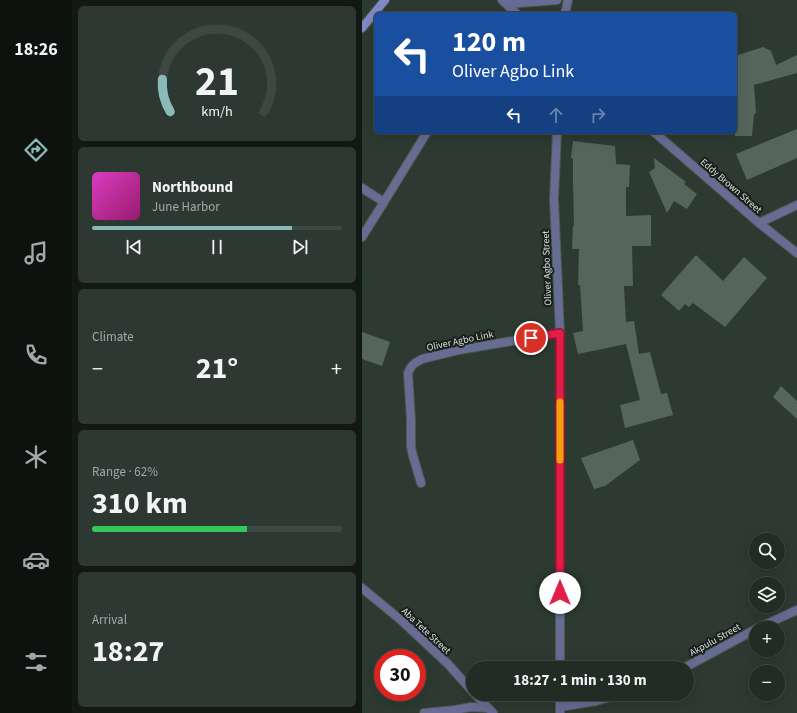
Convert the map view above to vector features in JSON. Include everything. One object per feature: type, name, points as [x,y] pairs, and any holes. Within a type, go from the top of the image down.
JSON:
[{"type":"main road","points":[[375,12],[385,0]]},
{"type":"main road","points":[[362,28],[374,13]]},
{"type":"street","points":[[504,2],[558,0]]},
{"type":"street","points":[[566,12],[568,0]]},
{"type":"street","points":[[504,2],[514,12]]},
{"type":"street","points":[[362,237],[426,134]]},
{"type":"street","name":"Oliver Agbo Street","points":[[557,134],[554,199],[560,333],[560,661]]},
{"type":"street","name":"Eddy Brown Street","points":[[656,134],[797,253]]},
{"type":"street","points":[[362,188],[384,202]]},
{"type":"street","points":[[760,223],[797,205]]},
{"type":"street","name":"Oliver Agbo Link","points":[[421,483],[411,447],[408,373],[415,363],[422,359],[459,350],[560,333]]},
{"type":"street","name":"Aba Tete Street","points":[[362,588],[402,620],[448,664],[466,684]]},
{"type":"street","name":"Akpulu Street","points":[[773,621],[797,610]]},
{"type":"street","name":"Akpulu Street","points":[[694,663],[749,632]]},
{"type":"street","name":"Aba Tete Street","points":[[482,701],[491,711]]},
{"type":"street","points":[[560,710],[596,701]]},
{"type":"street","points":[[424,713],[471,707],[491,711]]},
{"type":"building","points":[[763,47],[771,51],[776,65],[797,55],[797,73],[754,85],[756,113],[754,114],[752,136],[735,136],[735,134],[737,134],[737,55]]},
{"type":"building","points":[[797,129],[797,158],[747,180],[736,154]]},
{"type":"building","points":[[573,141],[615,146],[616,164],[630,165],[629,187],[626,187],[626,216],[651,215],[651,246],[632,246],[633,286],[624,286],[626,322],[634,321],[639,354],[650,352],[661,394],[667,393],[673,415],[625,428],[620,405],[640,400],[626,344],[578,354],[573,333],[583,331],[580,285],[578,285],[579,249],[572,249],[574,226],[573,159],[571,158]]},
{"type":"building","points":[[654,158],[686,182],[684,184],[697,194],[687,209],[674,201],[667,213],[649,172],[655,168]]},
{"type":"building","points":[[696,255],[723,281],[744,257],[767,278],[725,327],[693,303],[689,307],[685,304],[679,311],[661,295]]},
{"type":"building","points":[[362,332],[390,342],[382,366],[362,359]]},
{"type":"building","points":[[781,386],[797,401],[797,419],[773,397]]},
{"type":"building","points":[[633,440],[640,460],[605,486],[594,489],[581,458]]},
{"type":"slow traffic","points":[[560,402],[560,460]]},
{"type":"route","points":[[531,338],[560,333],[560,593]]}]
